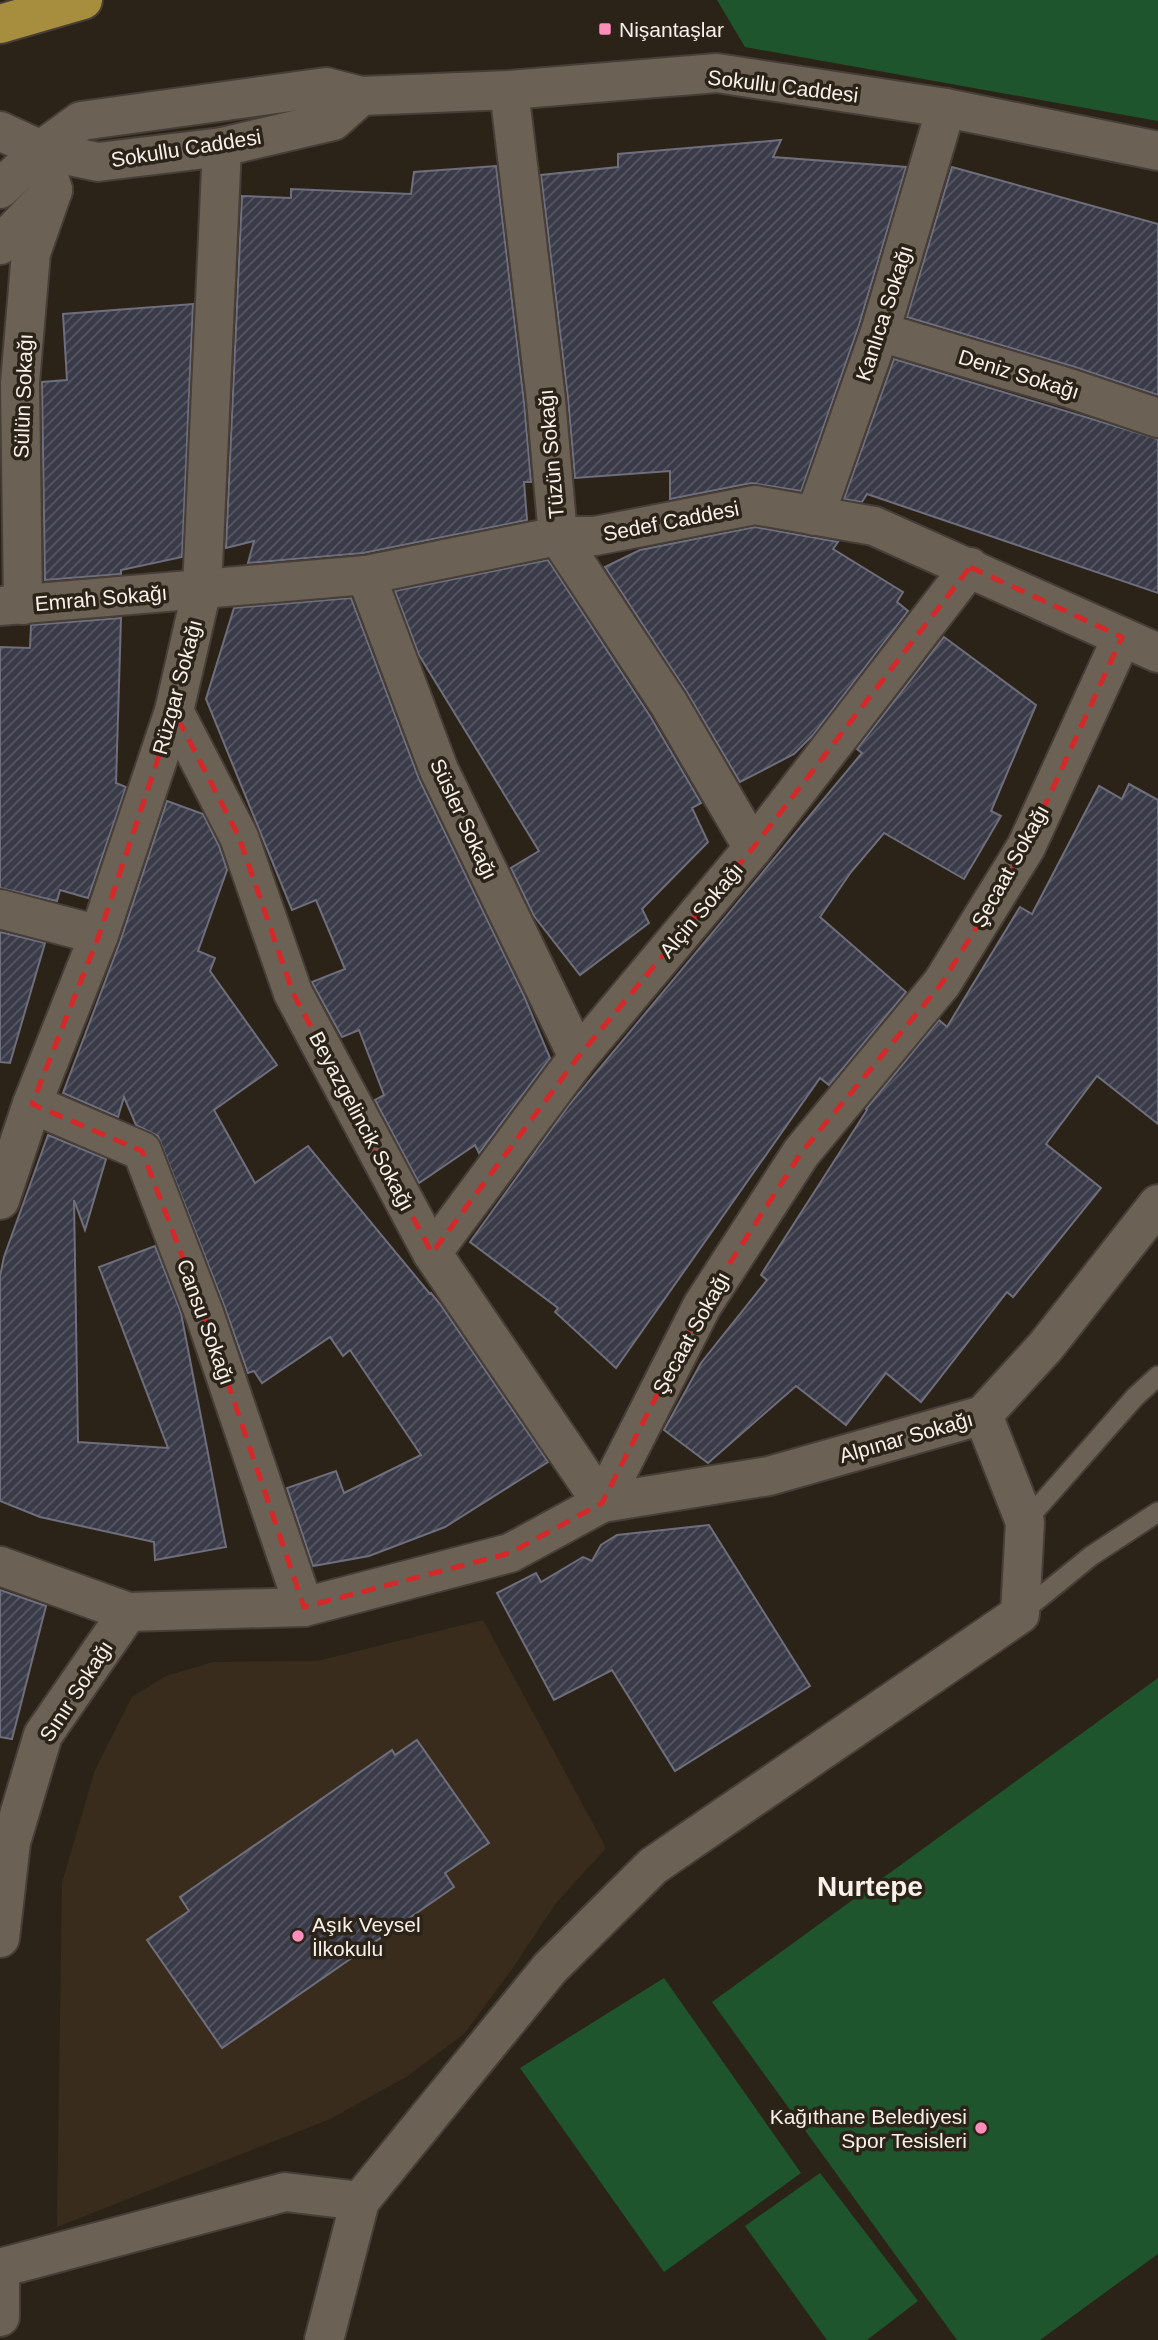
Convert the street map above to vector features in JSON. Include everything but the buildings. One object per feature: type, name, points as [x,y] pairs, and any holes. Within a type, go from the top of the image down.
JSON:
[{"type":"highway","points":[[0,24],[83,0]]},
{"type":"street","name":"Sokullu Caddesi","points":[[41,150],[81,121],[326,87],[361,96],[509,90],[717,73],[946,108],[1158,151]]},
{"type":"street","name":"Tüzün Sokağı","points":[[509,90],[546,400],[558,536],[668,704],[753,848]]},
{"type":"street","name":"Sokullu Caddesi","points":[[41,150],[98,162],[222,147],[332,121],[361,96]]},
{"type":"street","name":"Kanlıca Sokağı","points":[[815,516],[880,332],[946,108]]},
{"type":"street","points":[[0,131],[41,150],[54,190],[0,245]]},
{"type":"street","name":"Rüzgar Sokağı","points":[[0,1200],[32,1104],[99,935],[174,712],[202,589],[222,147]]},
{"type":"street","points":[[0,189],[41,150]]},
{"type":"street","name":"Sülün Sokağı","points":[[12,606],[10,384],[31,253],[54,190]]},
{"type":"street","name":"Deniz Sokağı","points":[[880,332],[1069,388],[1158,418]]},
{"type":"street","name":"Sedef Caddesi","points":[[202,589],[366,575],[558,536],[595,536],[755,505],[874,526],[1158,653]]},
{"type":"street","name":"Alçin Sokağı","points":[[432,1253],[578,1057],[753,848],[970,567]]},
{"type":"street","name":"Süsler Sokağı","points":[[366,575],[439,770],[578,1057]]},
{"type":"street","name":"Emrah Sokağı","points":[[12,606],[202,589]]},
{"type":"street","name":"Şecaat Sokağı","points":[[602,1503],[702,1306],[801,1153],[942,983],[1026,847],[1122,637]]},
{"type":"street","name":"Beyazgelincik Sokağı","points":[[174,712],[239,836],[293,993],[432,1253],[602,1503]]},
{"type":"street","points":[[0,909],[99,935]]},
{"type":"street","name":"Cansu Sokağı","points":[[32,1104],[142,1151],[204,1313],[304,1607]]},
{"type":"street","name":"Alpınar Sokağı","points":[[602,1503],[769,1476],[983,1415],[1046,1346],[1158,1204]]},
{"type":"street","points":[[324,2340],[360,2201],[550,1968],[653,1867],[1020,1614],[1025,1522],[983,1415]]},
{"type":"street","points":[[0,1566],[128,1612],[304,1607],[510,1553],[602,1503]]},
{"type":"street","name":"Sınır Sokağı","points":[[0,1938],[11,1842],[43,1735],[128,1612]]},
{"type":"street","points":[[0,2290],[285,2192],[360,2201]]},
{"type":"lane","points":[[1025,1522],[1135,1396],[1158,1376]]},
{"type":"lane","points":[[1020,1614],[1091,1556],[1158,1512]]},
{"type":"highlighted area","points":[[970,567],[1122,637],[1026,847],[942,983],[801,1153],[702,1306],[602,1503],[510,1553],[304,1607],[204,1313],[142,1151],[32,1104],[99,935],[174,711],[239,837],[293,993],[432,1253],[578,1057],[753,848]]},
{"type":"shaded area","name":"Aşık Veysel İlkokulu","points":[[483,1620],[606,1848],[556,1903],[464,2034],[406,2077],[330,2119],[57,2227],[62,1883],[95,1770],[132,1697],[166,1676],[213,1662],[317,1661]]},
{"type":"green space","points":[[717,0],[1158,0],[1158,121],[745,47]]},
{"type":"green space","name":"Kağıthane Belediyesi Spor Tesisleri","points":[[1158,1678],[1158,2254],[1040,2340],[957,2340],[712,2002]]},
{"type":"green space","points":[[664,1978],[801,2173],[664,2272],[520,2068]]},
{"type":"green space","points":[[820,2173],[918,2301],[867,2340],[827,2340],[745,2226]]},
{"type":"place","name":"Nişantaşlar","points":[[605,29]]},
{"type":"place","name":"Aşık Veysel İlkokulu","points":[[298,1936]]},
{"type":"place","name":"Kağıthane Belediyesi Spor Tesisleri","points":[[981,2128]]},
{"type":"district","name":"Nurtepe","points":[[870,1886]]}]
